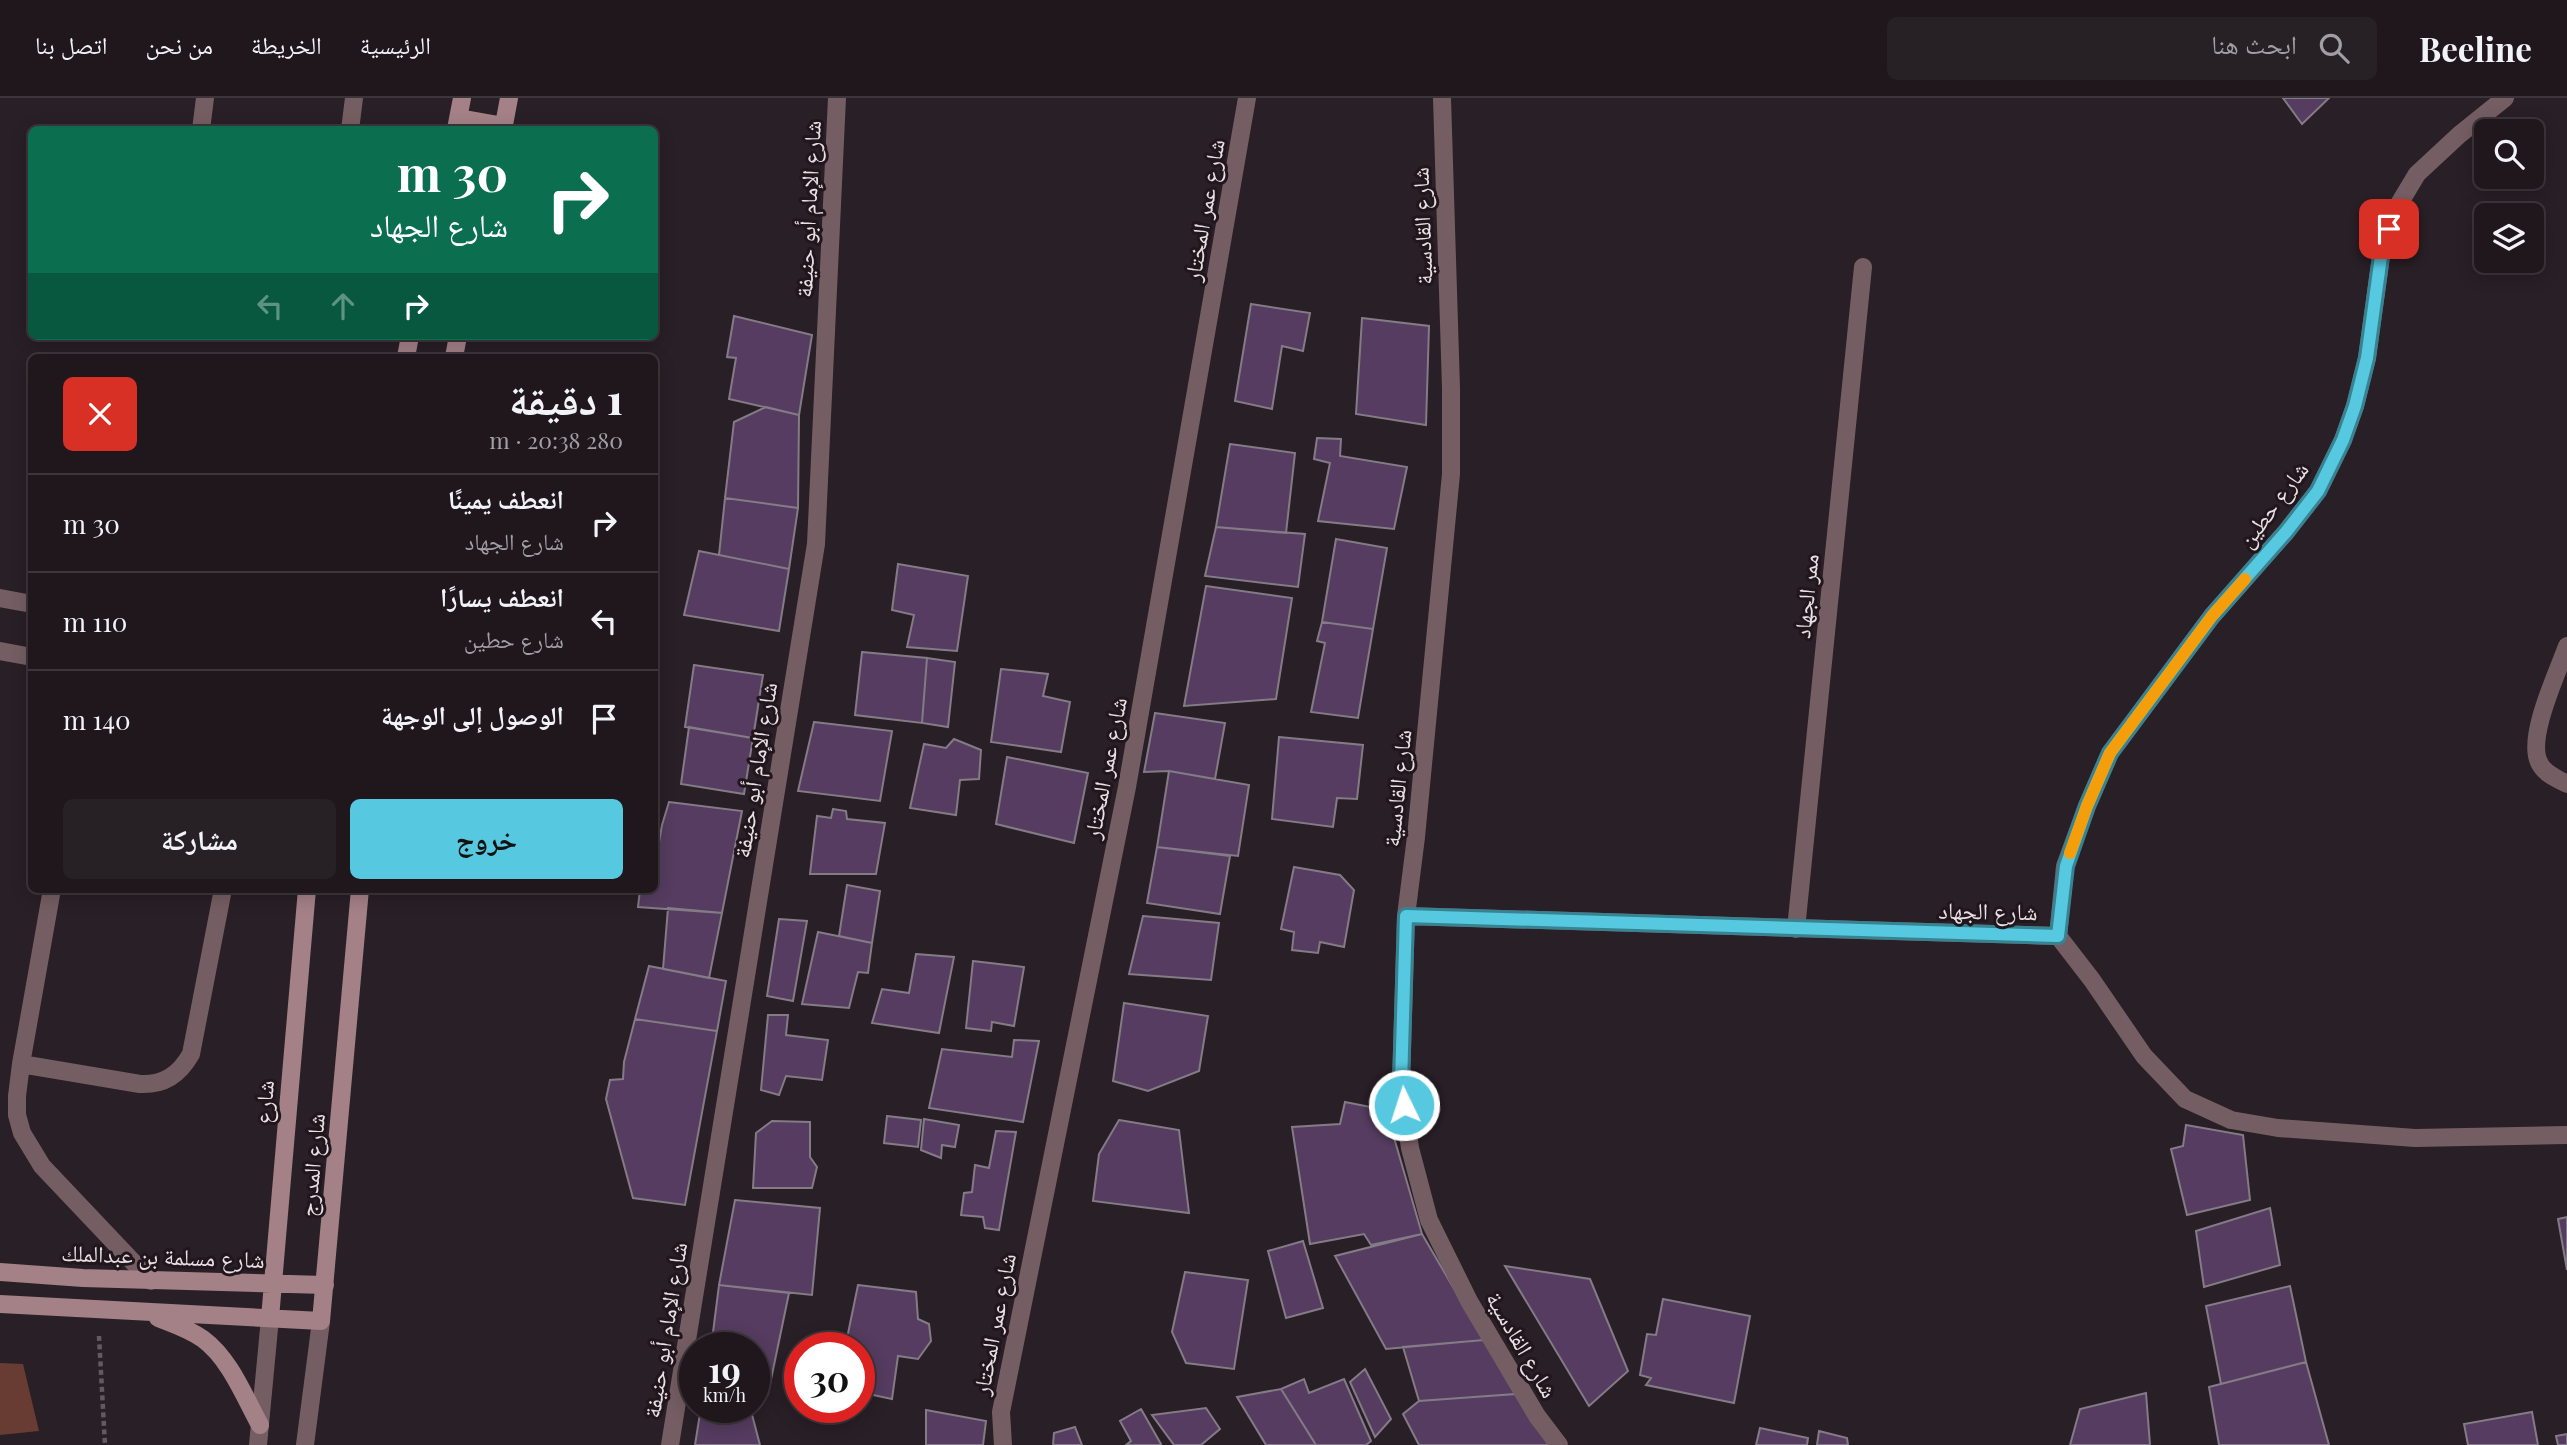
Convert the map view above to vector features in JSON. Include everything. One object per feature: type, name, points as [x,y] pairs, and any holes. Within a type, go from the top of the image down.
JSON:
[{"type":"main road","points":[[463,98],[458,124],[481,126]]},
{"type":"main road","points":[[504,126],[509,98]]},
{"type":"main road","name":"شارع","points":[[270,1318],[307,893]]},
{"type":"main road","name":"شارع المدرج","points":[[321,1321],[360,893]]},
{"type":"main road","name":"شارع مسلمة بن عبدالملك","points":[[0,1272],[325,1285]]},
{"type":"main road","points":[[0,1304],[321,1321]]},
{"type":"main road","points":[[145,1313],[203,1339],[230,1369],[260,1425]]},
{"type":"street","points":[[202,126],[205,98]]},
{"type":"street","points":[[350,126],[354,98]]},
{"type":"street","name":"شارع الإمام أبو حنيفة","points":[[670,1445],[816,544],[837,98]]},
{"type":"street","name":"شارع عمر المختار","points":[[1003,1445],[1001,1412],[1127,787],[1247,98]]},
{"type":"street","name":"شارع القادسية","points":[[1442,98],[1451,474],[1406,916],[1401,1083],[1410,1148],[1429,1220],[1469,1301],[1536,1416],[1559,1445]]},
{"type":"street","name":"شارع حطين","points":[[2058,936],[2066,866],[2087,806],[2110,753],[2212,616],[2286,532],[2318,491],[2343,440],[2367,358],[2382,249],[2396,209],[2417,174],[2505,98]]},
{"type":"street","name":"ممر الجهاد","points":[[1796,929],[1863,267]]},
{"type":"street","points":[[0,598],[28,603]]},
{"type":"street","points":[[2567,646],[2541,718],[2536,745],[2539,763],[2548,773],[2567,784]]},
{"type":"street","points":[[0,651],[28,656]]},
{"type":"street","points":[[51,893],[16,1096],[17,1115],[30,1150],[42,1166],[151,1280]]},
{"type":"street","points":[[21,1064],[153,1085],[176,1075],[191,1054],[222,893]]},
{"type":"street","name":"شارع الجهاد","points":[[1406,916],[2058,936],[2152,1065],[2185,1099],[2231,1119],[2278,1128],[2415,1138],[2567,1135]]},
{"type":"street","points":[[258,1445],[270,1318]]},
{"type":"street","name":"شارع المدرج","points":[[305,1445],[321,1321]]},
{"type":"path","points":[[98,1311],[105,1445]]},
{"type":"shaded area","points":[[0,1363],[23,1364],[39,1431],[0,1435]]},
{"type":"building","points":[[2283,98],[2329,98],[2302,124]]},
{"type":"building","points":[[1251,304],[1310,313],[1303,351],[1282,346],[1272,409],[1235,401]]},
{"type":"building","points":[[734,316],[812,335],[799,415],[729,399],[736,358],[727,357]]},
{"type":"building","points":[[1362,318],[1429,326],[1426,425],[1356,414]]},
{"type":"building","points":[[766,407],[799,415],[798,508],[725,498],[734,422]]},
{"type":"building","points":[[1317,438],[1341,439],[1340,456],[1407,467],[1394,529],[1318,521],[1330,463],[1314,459]]},
{"type":"building","points":[[1230,444],[1295,453],[1286,533],[1216,527]]},
{"type":"building","points":[[725,498],[798,508],[789,569],[719,555]]},
{"type":"building","points":[[1216,527],[1305,534],[1298,587],[1205,576]]},
{"type":"building","points":[[1336,539],[1387,548],[1373,629],[1322,622]]},
{"type":"building","points":[[699,551],[789,569],[779,631],[684,615]]},
{"type":"building","points":[[898,564],[968,576],[957,651],[907,647],[914,615],[892,610]]},
{"type":"building","points":[[1206,586],[1292,598],[1276,699],[1184,706]]},
{"type":"building","points":[[1322,622],[1373,629],[1358,718],[1311,712],[1325,643],[1317,641]]},
{"type":"building","points":[[862,652],[927,658],[922,723],[855,715]]},
{"type":"building","points":[[927,658],[955,662],[948,727],[922,723]]},
{"type":"building","points":[[694,665],[763,675],[753,738],[685,727]]},
{"type":"building","points":[[1001,669],[1048,674],[1043,696],[1070,702],[1061,752],[991,742]]},
{"type":"building","points":[[1155,713],[1225,723],[1215,779],[1169,771],[1144,772]]},
{"type":"building","points":[[814,722],[892,731],[880,801],[798,791]]},
{"type":"building","points":[[689,727],[753,738],[744,794],[681,784]]},
{"type":"building","points":[[1279,737],[1363,745],[1357,799],[1337,798],[1333,827],[1272,819]]},
{"type":"building","points":[[954,739],[981,750],[979,779],[960,780],[956,815],[910,808],[924,744],[946,748]]},
{"type":"building","points":[[1007,757],[1088,773],[1074,843],[996,824]]},
{"type":"building","points":[[1169,771],[1249,785],[1238,856],[1157,847]]},
{"type":"building","points":[[669,802],[742,811],[722,913],[638,907],[640,893],[658,893],[658,848]]},
{"type":"building","points":[[833,809],[846,811],[847,819],[885,823],[876,874],[810,874],[817,816],[831,818]]},
{"type":"building","points":[[1157,847],[1230,856],[1220,914],[1147,903]]},
{"type":"building","points":[[1294,867],[1340,875],[1354,890],[1344,947],[1320,942],[1318,953],[1292,950],[1294,932],[1281,929]]},
{"type":"building","points":[[847,885],[880,891],[872,943],[839,936]]},
{"type":"building","points":[[668,908],[722,913],[709,978],[663,969]]},
{"type":"building","points":[[1143,916],[1219,923],[1211,980],[1129,974]]},
{"type":"building","points":[[779,919],[807,921],[793,1001],[767,996]]},
{"type":"building","points":[[818,932],[872,943],[868,973],[858,972],[849,1008],[802,1004]]},
{"type":"building","points":[[916,954],[954,957],[939,1033],[872,1023],[882,989],[909,993]]},
{"type":"building","points":[[973,961],[1024,967],[1014,1026],[992,1022],[991,1031],[966,1028]]},
{"type":"building","points":[[649,966],[726,981],[717,1031],[635,1019]]},
{"type":"building","points":[[1124,1003],[1208,1016],[1199,1071],[1148,1091],[1113,1081]]},
{"type":"building","points":[[768,1015],[788,1015],[786,1035],[828,1040],[822,1080],[786,1076],[779,1095],[761,1090]]},
{"type":"building","points":[[635,1019],[717,1031],[685,1205],[633,1198],[606,1099],[610,1080],[623,1079],[624,1062]]},
{"type":"building","points":[[1014,1040],[1039,1041],[1023,1122],[929,1108],[942,1049],[1012,1057]]},
{"type":"building","points":[[1345,1102],[1386,1110],[1422,1234],[1371,1245],[1364,1234],[1310,1244],[1292,1127],[1340,1124]]},
{"type":"building","points":[[887,1116],[921,1120],[918,1147],[884,1143]]},
{"type":"building","points":[[924,1119],[959,1125],[955,1147],[942,1145],[941,1158],[921,1150]]},
{"type":"building","points":[[1119,1120],[1179,1130],[1189,1213],[1093,1201],[1099,1154]]},
{"type":"building","points":[[772,1121],[810,1122],[810,1157],[817,1167],[812,1188],[753,1188],[756,1133]]},
{"type":"building","points":[[2186,1125],[2243,1135],[2250,1200],[2187,1215],[2171,1149],[2183,1146]]},
{"type":"building","points":[[996,1131],[1016,1132],[999,1230],[985,1228],[983,1217],[961,1215],[964,1193],[972,1192],[975,1165],[989,1168]]},
{"type":"building","points":[[735,1200],[820,1208],[812,1295],[719,1285]]},
{"type":"building","points":[[2270,1208],[2280,1265],[2204,1287],[2196,1231]]},
{"type":"building","points":[[2567,1217],[2567,1270],[2558,1219]]},
{"type":"building","points":[[1422,1234],[1484,1340],[1386,1349],[1335,1256]]},
{"type":"building","points":[[1303,1241],[1323,1308],[1286,1318],[1268,1251]]},
{"type":"building","points":[[1505,1266],[1590,1279],[1628,1371],[1589,1406]]},
{"type":"building","points":[[1185,1272],[1248,1280],[1234,1369],[1186,1363],[1172,1332]]},
{"type":"building","points":[[719,1285],[789,1293],[770,1384],[770,1332],[713,1332]]},
{"type":"building","points":[[858,1285],[916,1292],[918,1319],[929,1324],[931,1341],[918,1359],[898,1356],[892,1399],[875,1395],[875,1332],[848,1332]]},
{"type":"building","points":[[2290,1286],[2306,1362],[2221,1384],[2206,1306]]},
{"type":"building","points":[[1663,1299],[1750,1316],[1734,1403],[1646,1385],[1651,1378],[1640,1375],[1647,1334],[1656,1335]]},
{"type":"building","points":[[1484,1340],[1515,1394],[1419,1401],[1403,1347]]},
{"type":"building","points":[[2306,1362],[2329,1445],[2219,1445],[2209,1387]]},
{"type":"building","points":[[1365,1369],[1391,1419],[1375,1437],[1350,1382]]},
{"type":"building","points":[[1304,1379],[1309,1393],[1344,1379],[1371,1441],[1366,1445],[1316,1445],[1281,1389]]},
{"type":"building","points":[[1281,1389],[1316,1445],[1266,1445],[1237,1397]]},
{"type":"building","points":[[2146,1393],[2150,1445],[2070,1445],[2080,1409]]},
{"type":"building","points":[[1515,1394],[1549,1445],[1419,1445],[1403,1414],[1419,1401]]},
{"type":"building","points":[[1206,1408],[1220,1429],[1201,1445],[1174,1445],[1152,1415]]},
{"type":"building","points":[[1141,1409],[1161,1445],[1126,1445],[1131,1441],[1120,1421]]},
{"type":"building","points":[[926,1410],[986,1421],[983,1445],[926,1445]]},
{"type":"building","points":[[2532,1412],[2538,1445],[2468,1445],[2464,1424]]},
{"type":"building","points":[[698,1423],[754,1423],[760,1445],[695,1445]]},
{"type":"building","points":[[1075,1427],[1082,1445],[1053,1445],[1054,1433]]},
{"type":"building","points":[[1760,1428],[1808,1438],[1807,1445],[1756,1445]]},
{"type":"building","points":[[1819,1431],[1847,1438],[1848,1445],[1817,1445]]},
{"type":"building","points":[[2567,1434],[2567,1445],[2558,1445],[2556,1436]]},
{"type":"slow traffic","points":[[2070,853],[2110,753],[2212,616],[2245,579]]},
{"type":"route","points":[[1404,1105],[1401,1083],[1406,916],[2058,936],[2066,866],[2087,806],[2110,753],[2212,616],[2286,532],[2318,491],[2343,440],[2367,358],[2382,249],[2389,229]]}]
